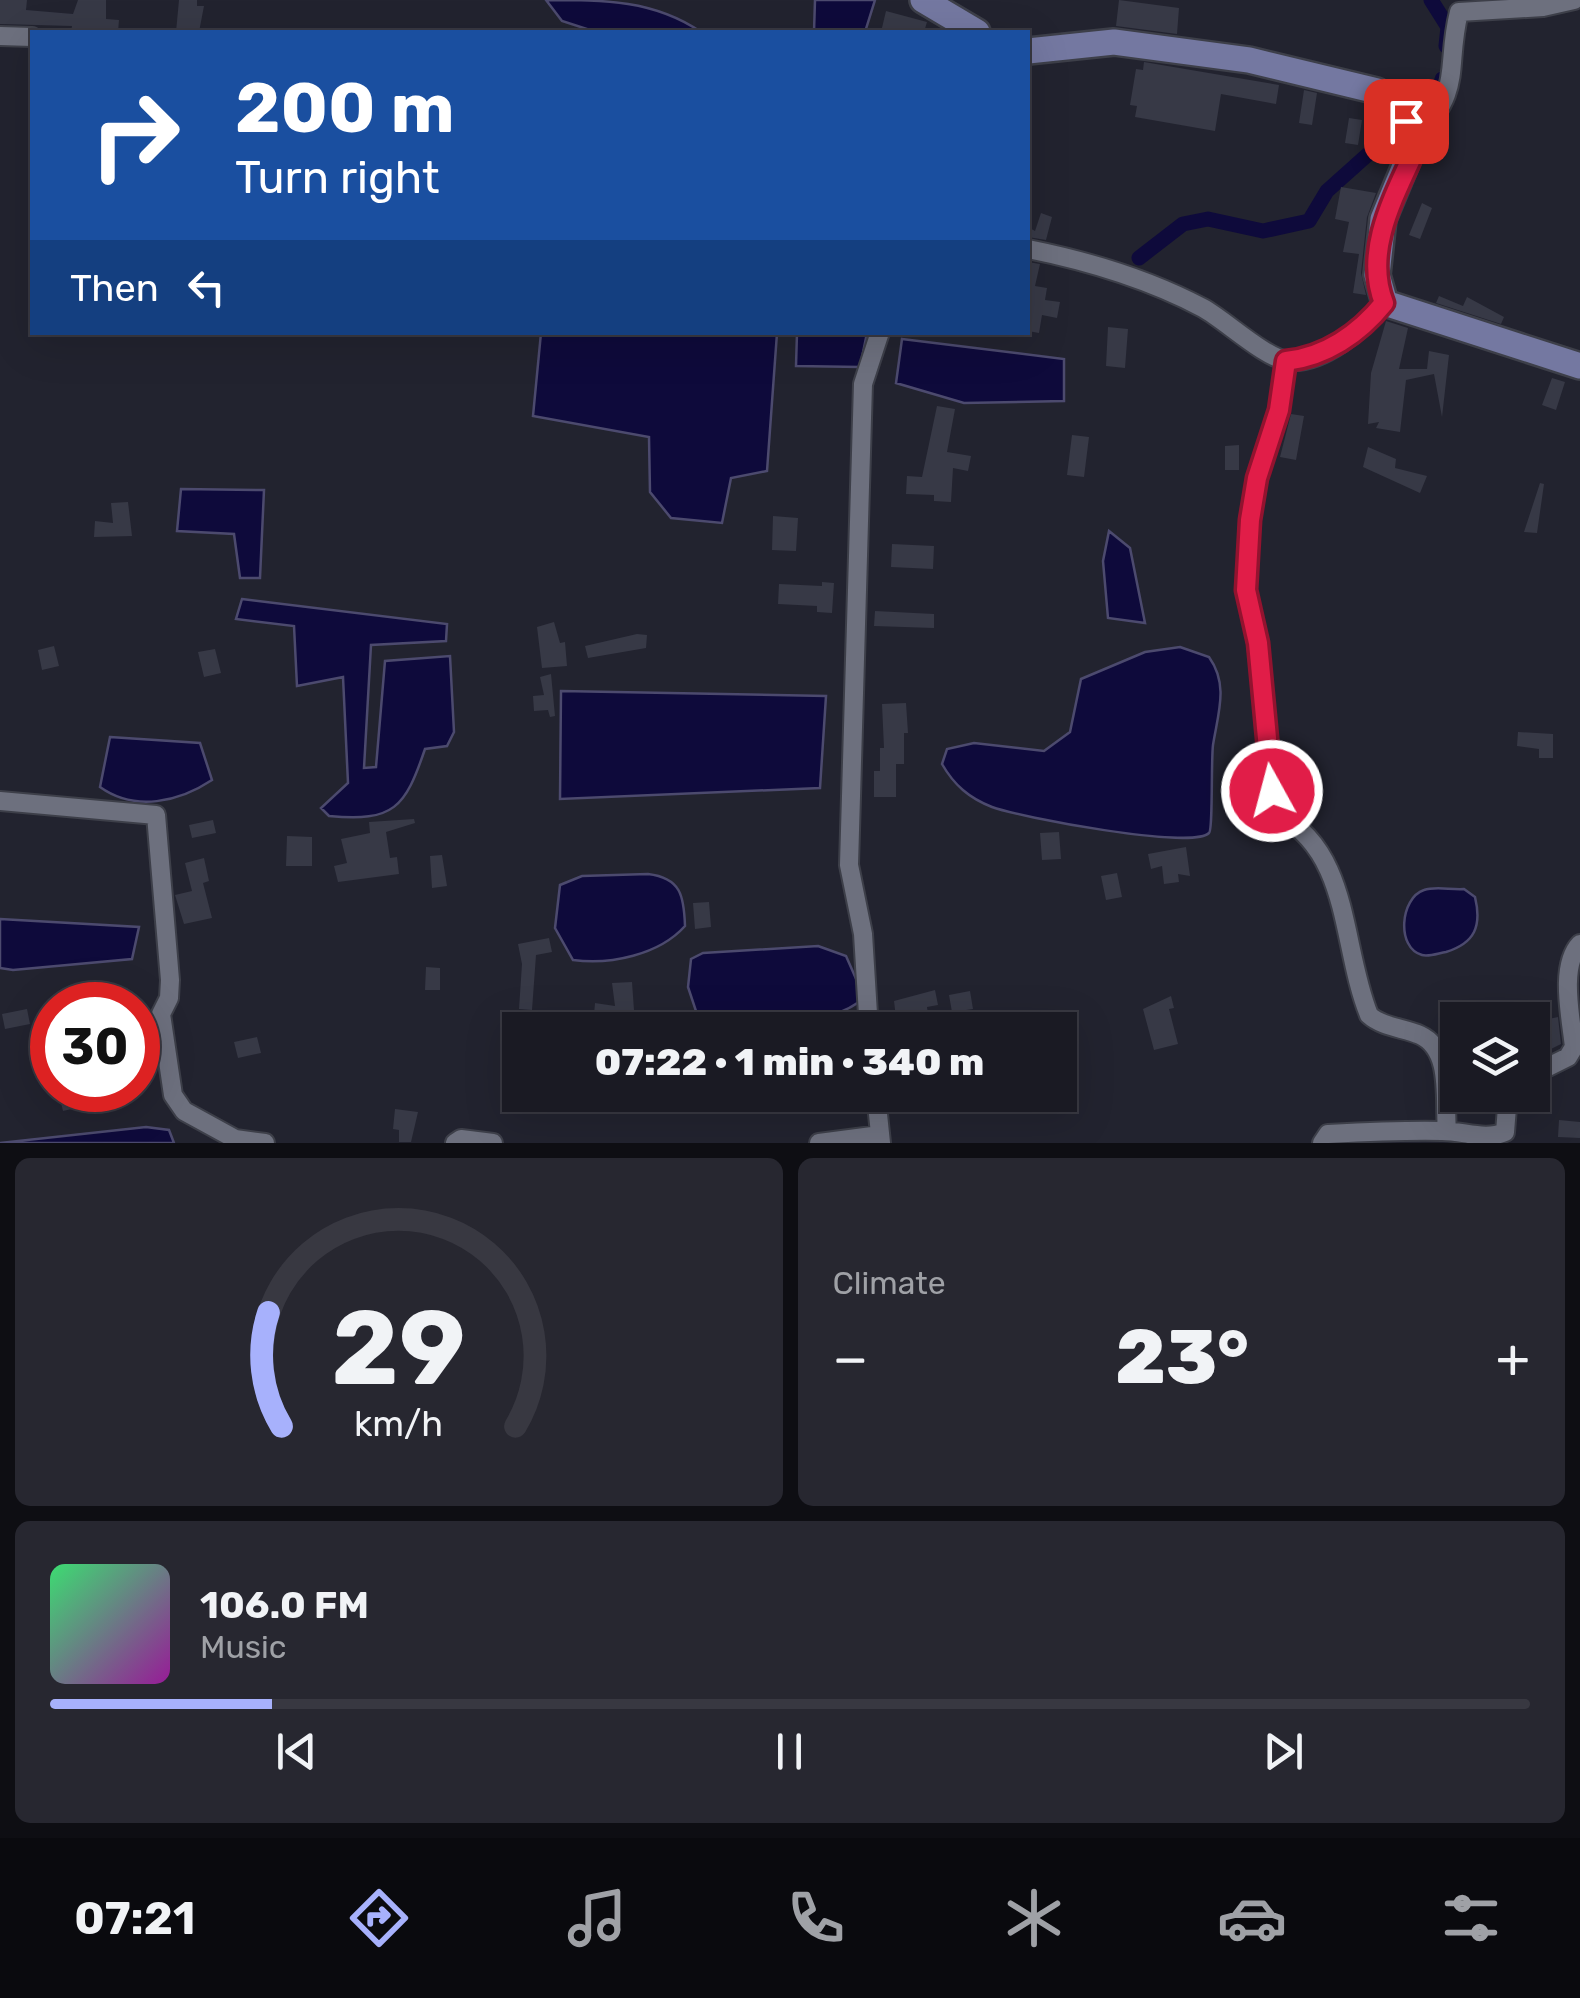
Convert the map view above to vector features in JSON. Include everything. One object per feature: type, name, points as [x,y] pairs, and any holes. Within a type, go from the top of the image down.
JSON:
[{"type":"main road","points":[[923,0],[974,30]]},
{"type":"main road","points":[[1030,51],[1114,42],[1249,60],[1377,91],[1414,133],[1383,219],[1377,275],[1384,303],[1580,366]]},
{"type":"street","points":[[1414,133],[1440,114],[1452,84],[1459,12],[1543,8],[1574,0]]},
{"type":"street","points":[[0,36],[30,37]]},
{"type":"street","points":[[1030,248],[1073,258],[1150,284],[1204,309],[1286,361],[1308,358],[1344,340],[1384,303]]},
{"type":"street","points":[[868,1012],[863,934],[848,865],[863,384],[879,335]]},
{"type":"street","points":[[1286,361],[1279,410],[1257,478],[1246,590],[1258,643],[1272,791],[1279,814],[1304,828],[1329,862],[1356,982],[1368,1015],[1424,1036],[1438,1052],[1444,1067],[1447,1130]]},
{"type":"street","points":[[0,801],[156,815],[170,980],[170,998],[162,1014],[173,1095],[184,1112],[235,1139],[265,1143]]},
{"type":"street","points":[[1550,1066],[1568,1058],[1574,1047],[1569,976],[1572,953],[1580,944]]},
{"type":"street","points":[[818,1143],[881,1139],[878,1112]]},
{"type":"street","points":[[1322,1143],[1328,1134],[1447,1130],[1493,1137],[1505,1132],[1507,1112]]},
{"type":"street","points":[[455,1143],[461,1139],[493,1143]]},
{"type":"shaded area","points":[[546,0],[628,4],[665,14],[698,30],[590,30],[562,21]]},
{"type":"shaded area","points":[[815,0],[875,0],[866,30],[814,30]]},
{"type":"shaded area","points":[[541,335],[777,335],[767,471],[731,478],[722,523],[671,518],[650,492],[649,437],[533,416]]},
{"type":"shaded area","points":[[797,335],[867,335],[860,367],[796,366]]},
{"type":"shaded area","points":[[902,339],[1064,359],[1064,401],[964,403],[896,383]]},
{"type":"shaded area","points":[[181,489],[264,490],[260,578],[240,578],[234,534],[177,531]]},
{"type":"shaded area","points":[[1109,531],[1130,548],[1145,623],[1108,618],[1103,561]]},
{"type":"shaded area","points":[[242,599],[447,624],[446,641],[371,645],[364,768],[376,767],[385,661],[450,656],[454,732],[447,746],[425,749],[411,785],[394,807],[383,813],[351,817],[329,816],[321,808],[348,783],[343,677],[297,686],[294,626],[236,619]]},
{"type":"shaded area","points":[[1180,647],[1209,657],[1219,678],[1209,833],[1172,838],[1140,835],[1008,812],[969,795],[942,764],[947,749],[974,743],[1044,751],[1070,732],[1081,679],[1145,652]]},
{"type":"shaded area","points":[[561,691],[826,696],[820,788],[560,799]]},
{"type":"shaded area","points":[[110,737],[200,743],[212,780],[185,794],[157,801],[142,802],[114,795],[100,787]]},
{"type":"shaded area","points":[[648,874],[674,884],[683,906],[685,926],[662,944],[633,956],[573,960],[555,928],[560,885],[582,876]]},
{"type":"shaded area","points":[[1428,889],[1464,889],[1475,897],[1477,907],[1477,925],[1470,938],[1456,948],[1434,955],[1414,951],[1404,923],[1416,895]]},
{"type":"shaded area","points":[[0,919],[139,927],[132,959],[13,970],[0,968]]},
{"type":"shaded area","points":[[818,946],[846,956],[857,981],[859,1002],[839,1012],[696,1012],[688,987],[691,959],[703,953]]},
{"type":"shaded area","points":[[146,1127],[169,1130],[174,1143],[0,1143]]},
{"type":"building","points":[[0,0],[27,0],[26,10],[73,14],[78,0],[106,0],[106,19],[119,20],[118,30],[0,24]]},
{"type":"building","points":[[179,0],[197,0],[197,6],[204,6],[199,30],[176,30]]},
{"type":"building","points":[[1119,0],[1179,8],[1177,34],[1116,26]]},
{"type":"building","points":[[886,11],[927,22],[925,30],[881,30]]},
{"type":"building","points":[[1144,62],[1279,85],[1276,104],[1221,94],[1215,131],[1135,117],[1137,106],[1130,105],[1136,69],[1143,70]]},
{"type":"building","points":[[1304,90],[1317,93],[1312,125],[1299,123]]},
{"type":"building","points":[[1349,118],[1362,120],[1358,145],[1345,143]]},
{"type":"building","points":[[1341,187],[1376,193],[1367,217],[1361,273],[1366,295],[1353,293],[1359,254],[1343,252],[1349,222],[1335,219]]},
{"type":"building","points":[[1422,203],[1432,208],[1420,239],[1409,235]]},
{"type":"building","points":[[1041,213],[1052,217],[1046,240],[1030,237],[1030,228],[1035,231]]},
{"type":"building","points":[[1030,262],[1040,264],[1035,286],[1047,288],[1045,300],[1060,302],[1057,318],[1042,315],[1039,333],[1030,331]]},
{"type":"building","points":[[1439,296],[1463,306],[1467,297],[1504,317],[1501,324],[1436,303]]},
{"type":"building","points":[[1386,321],[1408,328],[1399,369],[1427,369],[1429,351],[1449,355],[1442,417],[1434,374],[1406,380],[1400,432],[1376,428],[1379,422],[1368,424],[1371,373]]},
{"type":"building","points":[[1108,327],[1128,329],[1125,368],[1106,366]]},
{"type":"building","points":[[1552,378],[1565,382],[1556,410],[1542,405]]},
{"type":"building","points":[[937,406],[955,409],[947,452],[971,456],[968,471],[953,468],[951,502],[934,501],[934,495],[906,494],[907,476],[922,477]]},
{"type":"building","points":[[1291,414],[1304,416],[1296,460],[1280,457]]},
{"type":"building","points":[[1072,435],[1089,437],[1084,477],[1067,475]]},
{"type":"building","points":[[1239,445],[1239,470],[1225,470],[1225,446]]},
{"type":"building","points":[[1368,447],[1396,459],[1395,468],[1427,476],[1420,493],[1363,467]]},
{"type":"building","points":[[1540,483],[1544,484],[1537,533],[1524,532]]},
{"type":"building","points":[[128,502],[132,536],[94,537],[95,521],[113,523],[111,503]]},
{"type":"building","points":[[773,516],[798,518],[796,551],[772,550]]},
{"type":"building","points":[[892,544],[934,546],[933,569],[891,567]]},
{"type":"building","points":[[822,582],[834,583],[832,613],[817,612],[817,606],[778,604],[779,584],[822,586]]},
{"type":"building","points":[[875,611],[934,614],[934,628],[874,626]]},
{"type":"building","points":[[554,622],[560,643],[565,642],[567,666],[542,668],[537,627]]},
{"type":"building","points":[[647,635],[646,648],[588,658],[585,646]]},
{"type":"building","points":[[54,646],[59,666],[42,670],[38,650]]},
{"type":"building","points":[[215,649],[221,673],[204,677],[198,652]]},
{"type":"building","points":[[551,674],[555,716],[550,717],[548,710],[534,711],[533,696],[544,695],[540,677]]},
{"type":"building","points":[[906,703],[908,733],[904,733],[904,764],[896,764],[896,797],[874,797],[874,771],[880,771],[880,748],[884,748],[882,704]]},
{"type":"building","points":[[1518,732],[1553,734],[1553,758],[1539,758],[1539,749],[1517,746]]},
{"type":"building","points":[[414,819],[415,823],[386,832],[390,858],[397,857],[399,874],[338,882],[334,866],[347,863],[341,839],[370,833],[369,822]]},
{"type":"building","points":[[213,820],[216,833],[192,838],[189,825]]},
{"type":"building","points":[[1059,832],[1061,859],[1042,860],[1040,833]]},
{"type":"building","points":[[287,836],[312,837],[312,866],[286,866]]},
{"type":"building","points":[[1186,847],[1190,876],[1178,874],[1179,882],[1164,884],[1162,866],[1151,869],[1148,854]]},
{"type":"building","points":[[442,855],[447,886],[432,888],[430,856]]},
{"type":"building","points":[[204,858],[209,881],[203,883],[212,918],[184,924],[175,895],[192,891],[185,863]]},
{"type":"building","points":[[1117,873],[1122,897],[1106,900],[1101,876]]},
{"type":"building","points":[[709,902],[711,927],[695,929],[693,903]]},
{"type":"building","points":[[549,938],[552,952],[536,955],[532,1010],[519,1009],[522,964],[518,944]]},
{"type":"building","points":[[426,967],[440,968],[440,990],[425,990]]},
{"type":"building","points":[[632,982],[634,1010],[644,1012],[594,1012],[595,1003],[615,1006],[612,983]]},
{"type":"building","points":[[935,990],[938,1005],[927,1007],[928,1012],[895,1012],[894,1001]]},
{"type":"building","points":[[970,991],[973,1009],[952,1012],[949,995]]},
{"type":"building","points":[[1171,996],[1174,1008],[1169,1009],[1178,1044],[1154,1050],[1143,1009]]},
{"type":"building","points":[[27,1009],[30,1024],[5,1029],[2,1014]]},
{"type":"building","points":[[1558,1017],[1561,1044],[1551,1049],[1550,1045],[1550,1019]]},
{"type":"building","points":[[257,1037],[261,1053],[238,1058],[234,1042]]},
{"type":"building","points":[[395,1109],[418,1112],[411,1142],[399,1142],[399,1130],[393,1129]]},
{"type":"building","points":[[1559,1120],[1580,1122],[1580,1138],[1558,1137]]},
{"type":"waterway","points":[[1431,0],[1448,27],[1446,46]]},
{"type":"waterway","points":[[1139,258],[1183,224],[1208,219],[1263,231],[1309,221],[1327,191],[1441,89],[1442,79]]},
{"type":"route","points":[[1272,791],[1258,685],[1258,643],[1246,590],[1257,478],[1279,410],[1286,361],[1308,358],[1344,340],[1384,303],[1377,275],[1383,219],[1417,146],[1417,138],[1406,121]]}]
